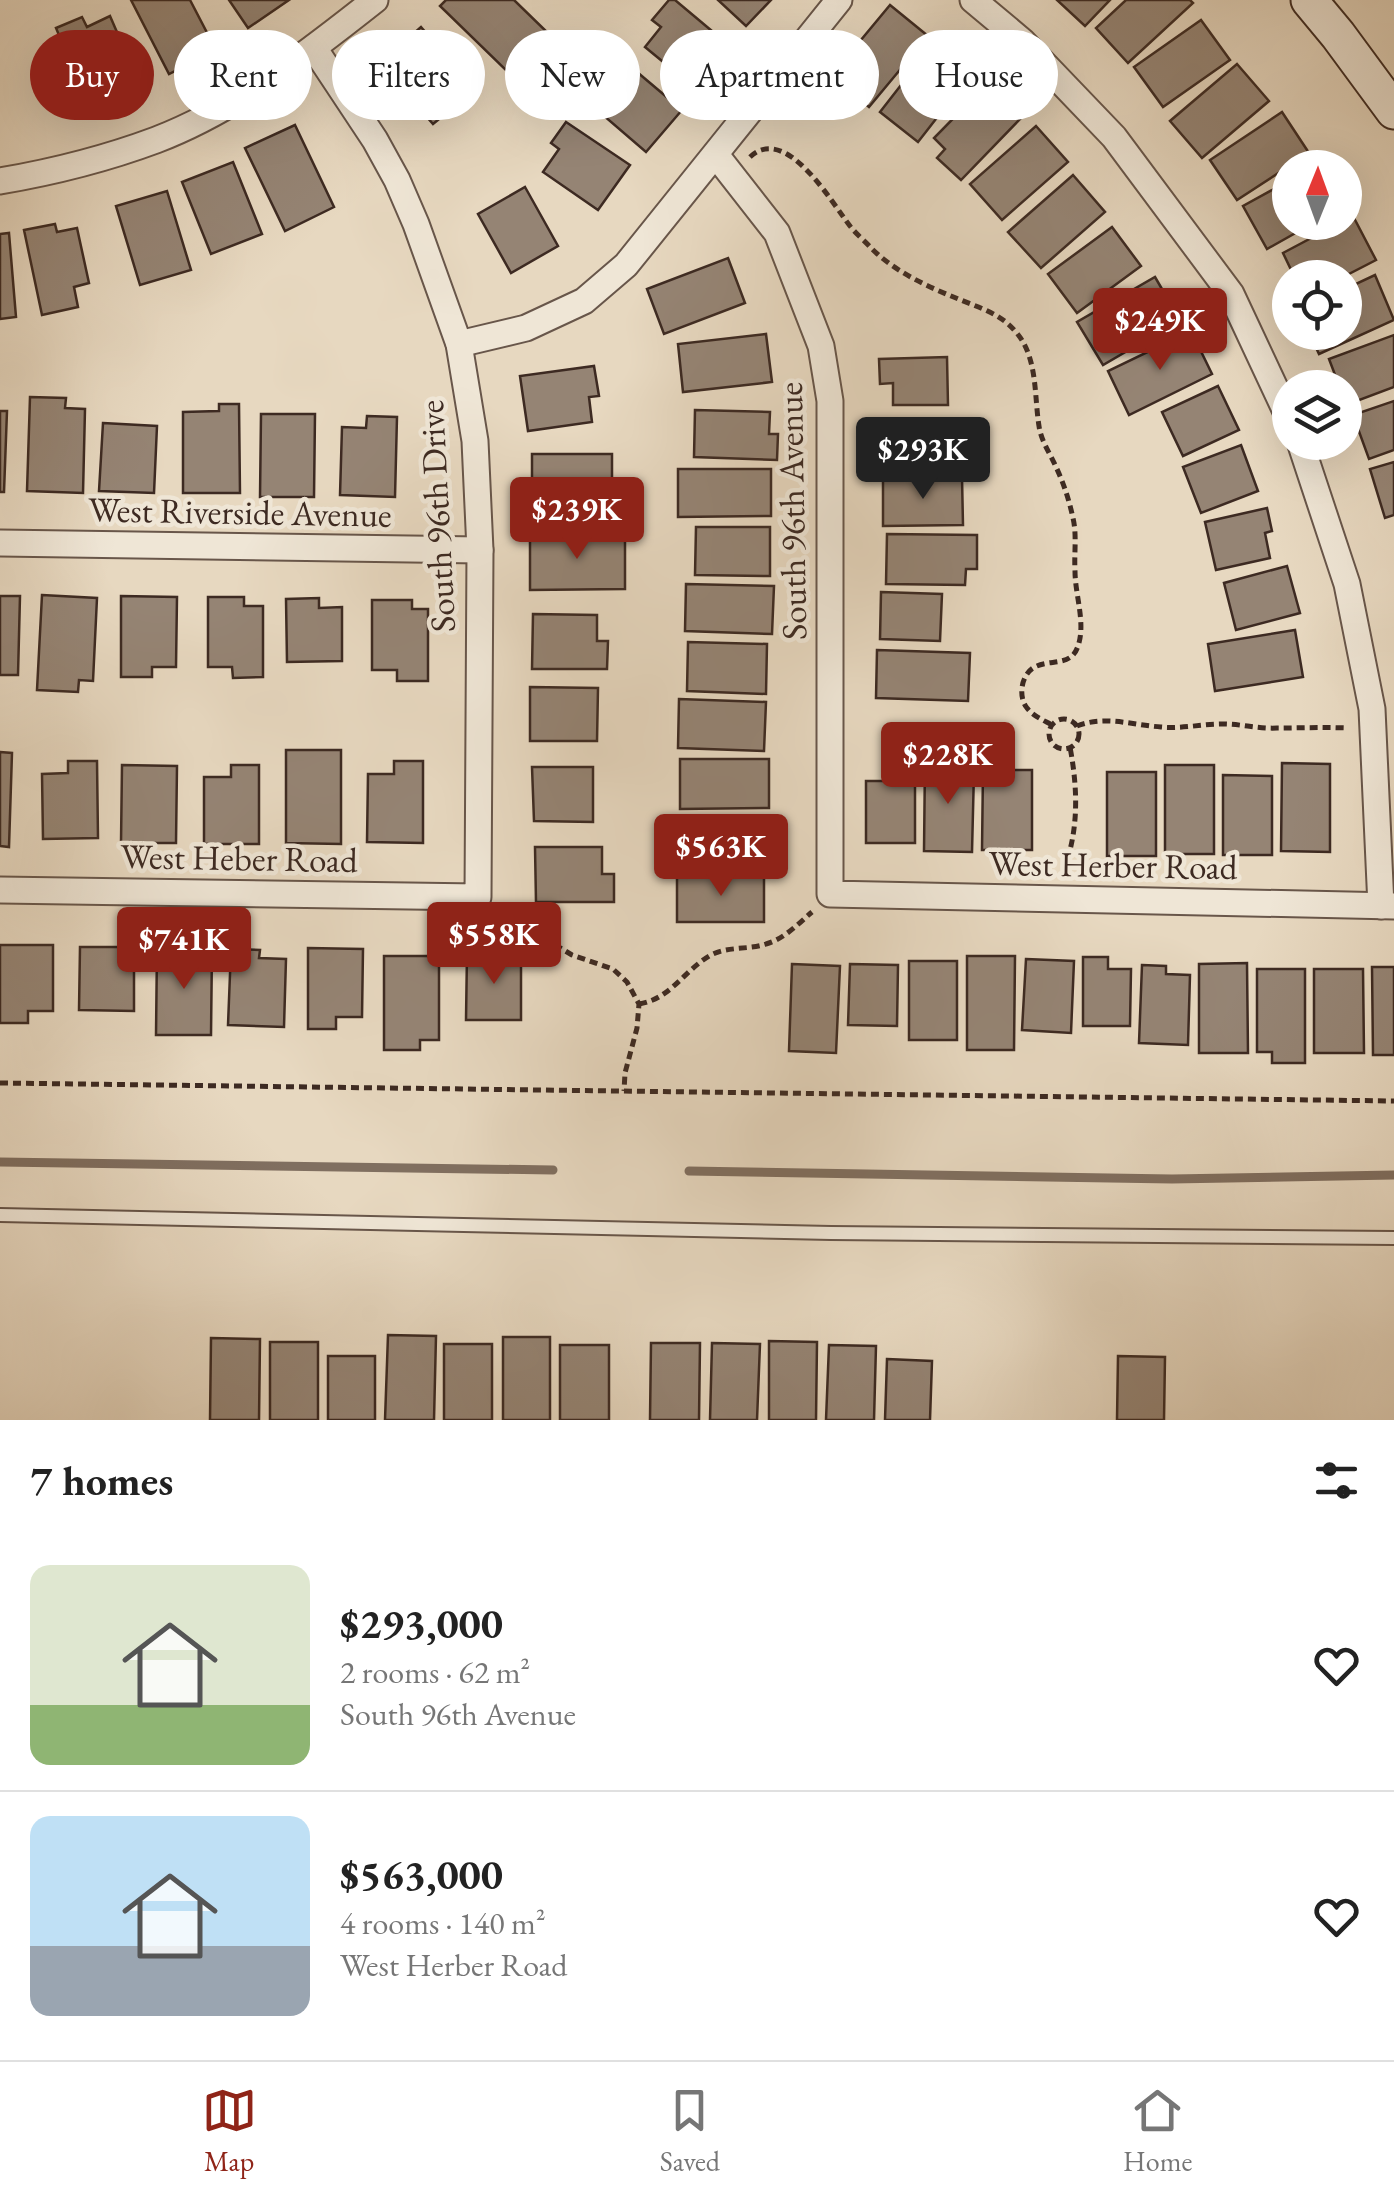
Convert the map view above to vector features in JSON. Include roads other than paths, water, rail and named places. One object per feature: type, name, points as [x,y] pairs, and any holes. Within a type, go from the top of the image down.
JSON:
[{"type":"street","points":[[0,181],[78,165],[158,139],[236,100],[314,48],[376,0]]},
{"type":"street","points":[[459,344],[526,328],[584,300],[626,265],[724,165],[839,0]]},
{"type":"street","points":[[973,0],[1022,41],[1114,137],[1231,294],[1272,382]]},
{"type":"street","points":[[1309,0],[1392,103]]},
{"type":"street","name":"South 96th Drive","points":[[314,48],[397,180],[459,344],[475,441],[480,550],[478,896]]},
{"type":"street","name":"South 96th Avenue","points":[[724,165],[778,233],[821,346],[830,401],[830,894]]},
{"type":"street","points":[[1306,460],[1347,584],[1372,708],[1388,906]]},
{"type":"street","name":"West Riverside Avenue","points":[[0,543],[480,550]]},
{"type":"street","name":"West Heber Road","points":[[0,890],[478,896]]},
{"type":"street","name":"West Herber Road","points":[[830,894],[1388,906]]},
{"type":"lane","points":[[0,1215],[793,1232],[1394,1238]]},
{"type":"waterway","points":[[0,1162],[553,1170]]},
{"type":"waterway","points":[[689,1171],[1172,1179],[1394,1175]]}]
